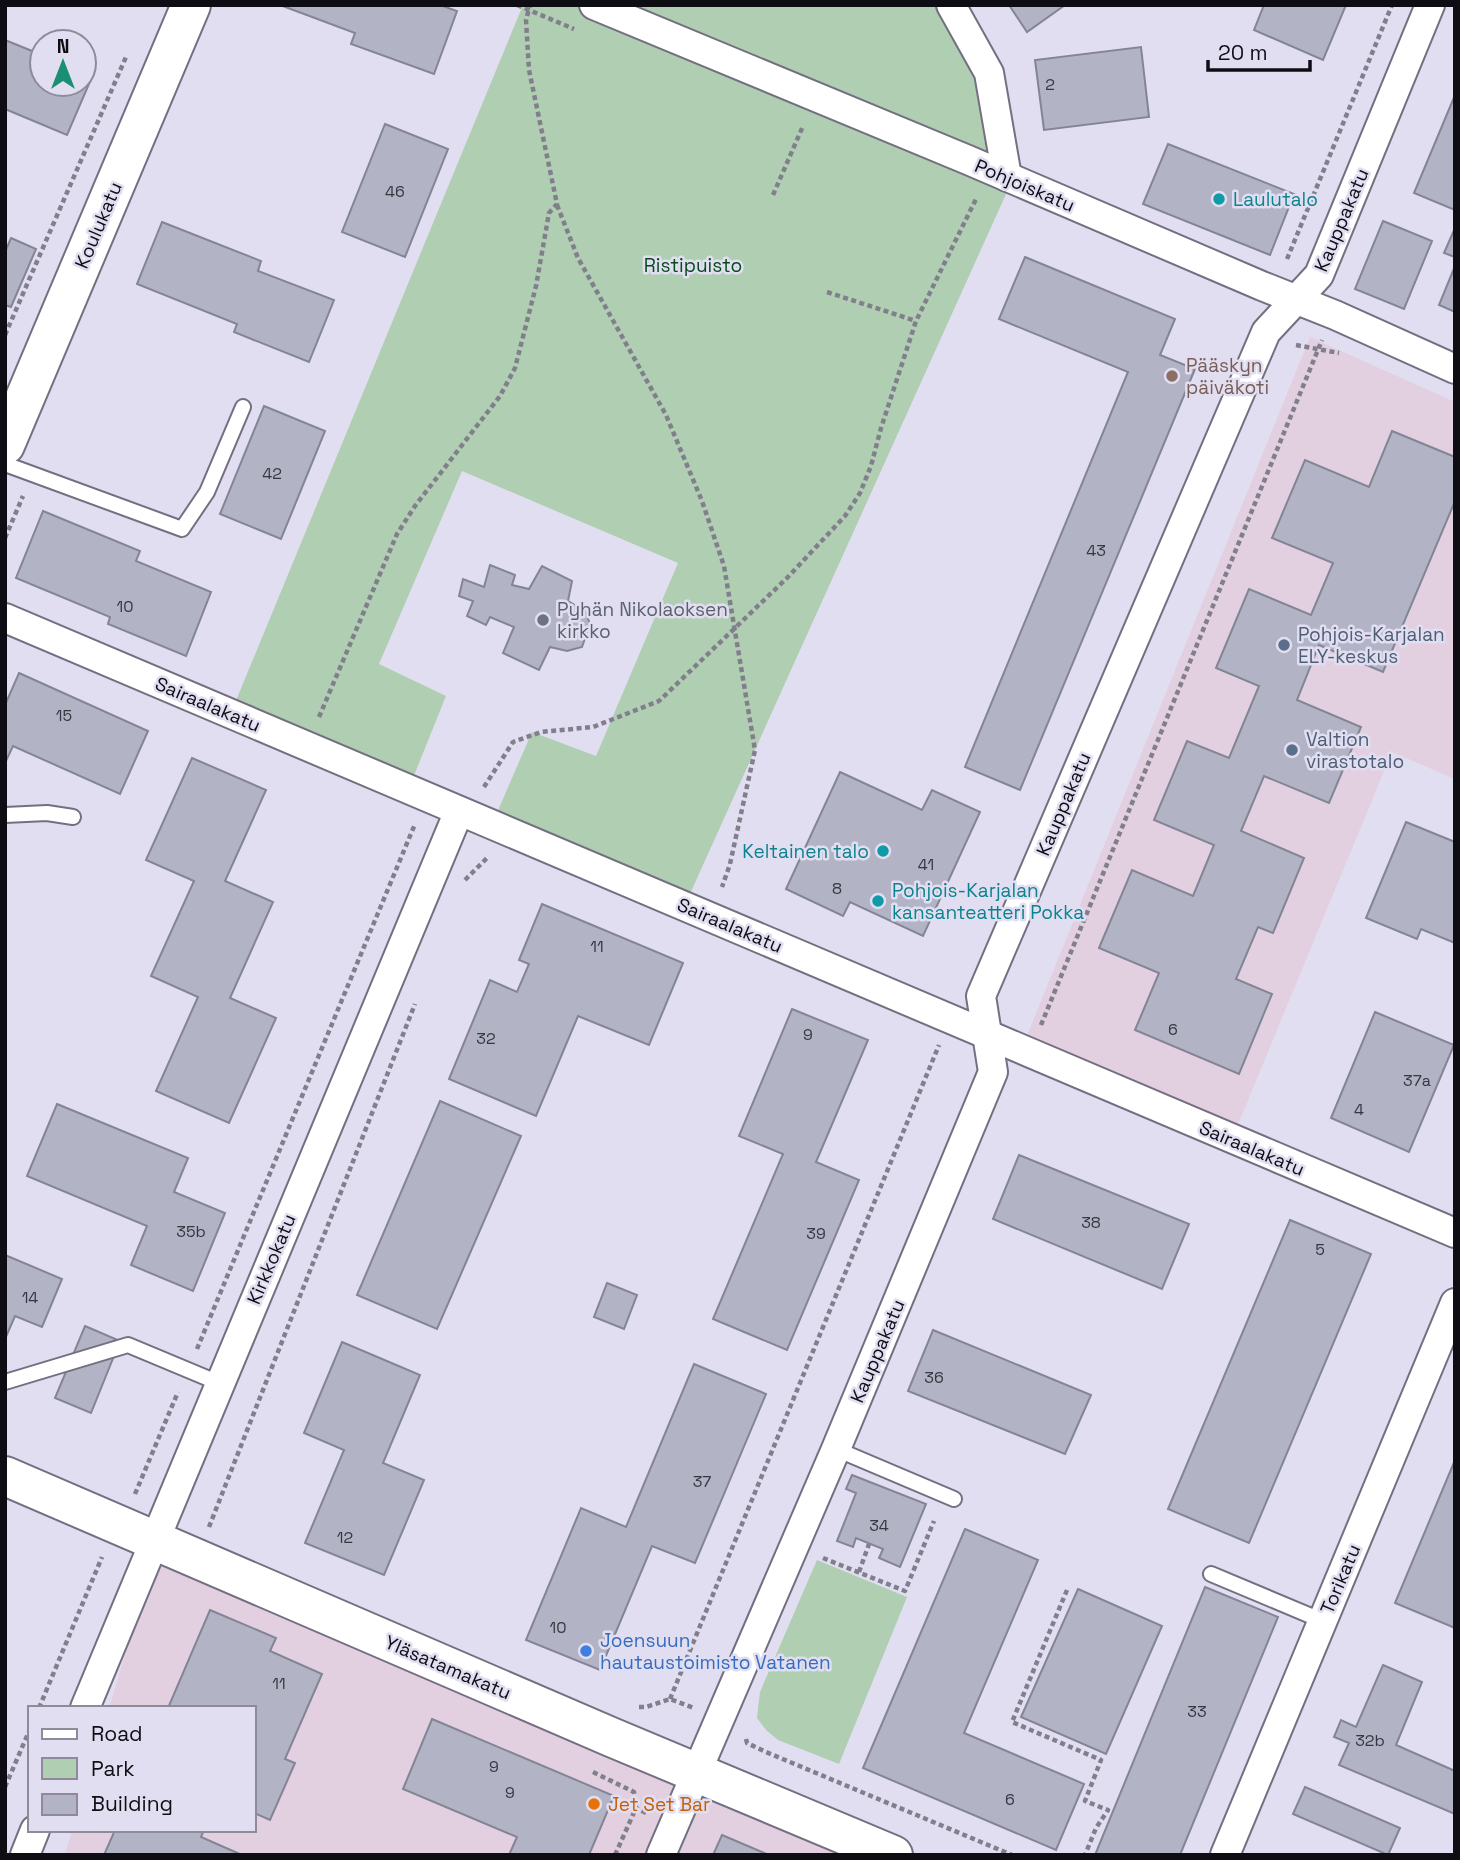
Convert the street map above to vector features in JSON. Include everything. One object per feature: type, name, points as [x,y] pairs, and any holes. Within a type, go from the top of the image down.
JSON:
[{"type":"main road","name":"Koulukatu","points":[[5,445],[191,5]]},
{"type":"main road","name":"Yläsatamakatu","points":[[5,1476],[893,1855]]},
{"type":"street","name":"Pohjoiskatu","points":[[594,5],[1335,315],[1455,369]]},
{"type":"street","points":[[951,5],[989,73],[1007,177]]},
{"type":"street","name":"Kauppakatu","points":[[661,1855],[836,1449],[993,1072],[981,996],[1266,332],[1319,275],[1430,5]]},
{"type":"street","name":"Sairaalakatu","points":[[5,618],[1455,1233]]},
{"type":"street","name":"Kirkkokatu","points":[[86,1706],[459,811]]},
{"type":"street","name":"Torikatu","points":[[1226,1855],[1455,1303]]},
{"type":"street","points":[[25,1855],[34,1832]]},
{"type":"lane","points":[[5,464],[181,529],[207,492],[243,407]]},
{"type":"lane","points":[[5,815],[47,813],[73,817]]},
{"type":"lane","points":[[5,1382],[128,1345],[219,1383]]},
{"type":"lane","points":[[836,1449],[954,1499]]},
{"type":"lane","points":[[1211,1574],[1323,1621]]},
{"type":"path","points":[[530,5],[526,20],[529,70],[557,204],[578,258],[666,415],[702,501],[724,566],[755,750],[730,864],[722,887]]},
{"type":"path","points":[[1287,259],[1392,5]]},
{"type":"path","points":[[5,335],[127,55]]},
{"type":"path","points":[[773,195],[804,125]]},
{"type":"path","points":[[484,787],[513,742],[541,732],[593,727],[659,701],[828,537],[860,493],[871,466],[916,321],[976,199]]},
{"type":"path","points":[[319,717],[397,534],[415,506],[500,396],[515,368],[536,286],[549,214],[557,204]]},
{"type":"path","points":[[827,292],[916,321]]},
{"type":"path","points":[[39,1706],[102,1557],[133,1498],[188,1370],[415,825]]},
{"type":"path","points":[[464,881],[489,857]]},
{"type":"path","points":[[208,1530],[418,998]]},
{"type":"path","points":[[821,1557],[905,1591],[933,1521]]},
{"type":"path","points":[[859,1572],[869,1544]]},
{"type":"path","points":[[1067,1590],[1012,1721],[1101,1760],[1085,1801],[1108,1810],[1096,1828],[1085,1855]]},
{"type":"path","points":[[635,1707],[646,1707],[670,1699],[721,1718]]},
{"type":"path","points":[[5,1787],[28,1734]]},
{"type":"path","points":[[766,1752],[1012,1855]]},
{"type":"path","points":[[615,1855],[636,1808]]},
{"type":"shaded area","points":[[1310,337],[1455,402],[1455,779],[1392,752],[1234,1134],[1024,1043]]},
{"type":"shaded area","points":[[156,1552],[860,1855],[65,1855],[71,1832],[256,1832],[256,1706],[110,1706]]},
{"type":"green space","name":"Ristipuisto","points":[[523,5],[960,5],[1016,172],[689,896],[496,815],[532,732],[596,756],[678,563],[462,471],[379,664],[446,696],[413,778],[235,703]]},
{"type":"green space","points":[[817,1560],[907,1597],[839,1764],[778,1740],[757,1718],[760,1692]]},
{"type":"building","points":[[280,5],[440,5],[457,11],[434,74],[351,44],[355,33]]},
{"type":"building","points":[[1009,5],[1065,5],[1027,32]]},
{"type":"building","points":[[1264,5],[1346,5],[1323,60],[1254,30]]},
{"type":"building","points":[[5,40],[28,49],[28,98],[83,98],[67,135],[5,109]]},
{"type":"building","points":[[1141,47],[1149,117],[1044,130],[1035,60]]},
{"type":"building","points":[[1455,95],[1455,210],[1414,193]]},
{"type":"building","points":[[385,124],[448,149],[405,257],[342,232]]},
{"type":"building","name":"Laulutalo","points":[[1168,144],[1294,194],[1270,255],[1143,204]]},
{"type":"building","points":[[1383,221],[1432,241],[1404,309],[1355,289]]},
{"type":"building","points":[[162,222],[261,261],[258,271],[334,300],[309,362],[234,332],[237,324],[137,284]]},
{"type":"building","points":[[1455,228],[1455,257],[1444,253]]},
{"type":"building","points":[[11,238],[36,249],[11,307],[5,305],[5,252]]},
{"type":"building","points":[[1025,257],[1175,319],[1160,355],[1195,369],[1020,790],[965,767],[1128,372],[999,319]]},
{"type":"building","points":[[1455,266],[1455,312],[1439,305]]},
{"type":"building","points":[[264,406],[325,431],[281,539],[220,514]]},
{"type":"building","name":"Valtion virastotalo","points":[[1392,431],[1455,457],[1455,501],[1383,672],[1319,645],[1297,700],[1361,727],[1329,803],[1264,776],[1241,831],[1304,858],[1273,933],[1258,927],[1236,979],[1272,994],[1239,1074],[1135,1030],[1159,973],[1099,948],[1132,870],[1193,896],[1214,845],[1154,820],[1187,741],[1229,758],[1259,686],[1216,668],[1249,589],[1311,615],[1333,563],[1272,538],[1305,460],[1369,487]]},
{"type":"building","points":[[43,511],[140,551],[136,561],[211,592],[186,656],[108,624],[110,617],[16,578]]},
{"type":"building","name":"Pyhän Nikolaoksen kirkko","points":[[490,565],[515,575],[512,585],[529,589],[542,566],[572,581],[568,601],[585,611],[590,624],[582,647],[567,651],[550,647],[539,670],[503,653],[514,627],[490,617],[486,625],[467,616],[473,601],[459,596],[463,579],[484,587]]},
{"type":"building","points":[[19,673],[148,731],[120,794],[13,746],[5,763],[5,705]]},
{"type":"building","points":[[192,758],[266,790],[225,881],[273,902],[230,998],[276,1018],[229,1123],[156,1091],[198,997],[151,976],[194,881],[146,860]]},
{"type":"building","name":"Keltainen talo","points":[[840,772],[922,810],[932,790],[980,812],[923,936],[850,902],[843,916],[786,889]]},
{"type":"building","points":[[1406,822],[1455,842],[1455,943],[1421,929],[1417,939],[1366,918]]},
{"type":"building","points":[[542,904],[683,963],[649,1045],[578,1016],[536,1116],[449,1079],[490,980],[517,992],[529,964],[519,960]]},
{"type":"building","points":[[792,1009],[868,1040],[816,1162],[859,1180],[787,1350],[713,1319],[783,1154],[739,1136]]},
{"type":"building","points":[[1375,1012],[1454,1045],[1409,1152],[1331,1118]]},
{"type":"building","points":[[440,1101],[521,1136],[437,1329],[357,1295]]},
{"type":"building","points":[[57,1104],[188,1158],[174,1192],[225,1213],[193,1291],[131,1265],[147,1226],[27,1176]]},
{"type":"building","points":[[1019,1155],[1189,1224],[1162,1289],[993,1219]]},
{"type":"building","points":[[1290,1220],[1371,1254],[1249,1543],[1168,1509]]},
{"type":"building","points":[[5,1255],[62,1279],[42,1327],[15,1316],[5,1339]]},
{"type":"building","points":[[607,1283],[637,1295],[624,1329],[594,1317]]},
{"type":"building","points":[[85,1326],[120,1341],[91,1413],[55,1398]]},
{"type":"building","points":[[933,1330],[1091,1395],[1065,1454],[908,1391]]},
{"type":"building","points":[[342,1342],[420,1375],[383,1463],[424,1480],[384,1575],[305,1543],[344,1450],[304,1433]]},
{"type":"building","points":[[694,1364],[766,1394],[695,1563],[652,1546],[600,1670],[526,1640],[581,1508],[626,1527]]},
{"type":"building","points":[[1455,1460],[1455,1628],[1395,1603]]},
{"type":"building","points":[[852,1475],[926,1504],[900,1567],[879,1558],[883,1549],[856,1538],[853,1547],[837,1541],[856,1493],[846,1489]]},
{"type":"building","points":[[965,1529],[1038,1560],[964,1733],[1084,1784],[1056,1850],[863,1768]]},
{"type":"building","points":[[1205,1587],[1278,1617],[1180,1855],[1095,1855]]},
{"type":"building","points":[[1078,1589],[1162,1626],[1106,1754],[1021,1717]]},
{"type":"building","points":[[210,1610],[276,1638],[270,1651],[322,1674],[285,1759],[295,1763],[270,1820],[256,1814],[256,1706],[169,1706]]},
{"type":"building","points":[[1383,1665],[1422,1682],[1396,1745],[1455,1771],[1455,1814],[1339,1765],[1349,1743],[1334,1737],[1341,1720],[1356,1727]]},
{"type":"building","points":[[432,1719],[614,1796],[589,1855],[509,1855],[517,1837],[403,1789]]},
{"type":"building","points":[[1305,1787],[1400,1828],[1388,1855],[1293,1814]]},
{"type":"building","points":[[114,1832],[203,1832],[201,1837],[242,1855],[104,1855]]},
{"type":"building","points":[[722,1835],[769,1855],[713,1855]]},
{"type":"place","name":"Laulutalo","points":[[1219,199]]},
{"type":"place","name":"Pääskyn päiväkoti","points":[[1172,376]]},
{"type":"place","name":"Pyhän Nikolaoksen kirkko","points":[[543,620]]},
{"type":"place","name":"Pohjois-Karjalan ELY-keskus","points":[[1284,645]]},
{"type":"place","name":"Valtion virastotalo","points":[[1292,750]]},
{"type":"place","name":"Keltainen talo","points":[[883,851]]},
{"type":"place","name":"Pohjois-Karjalan kansanteatteri Pokka","points":[[878,901]]},
{"type":"place","name":"Joensuun hautaustoimisto Vatanen","points":[[586,1651]]},
{"type":"place","name":"Jet Set Bar","points":[[594,1804]]}]
